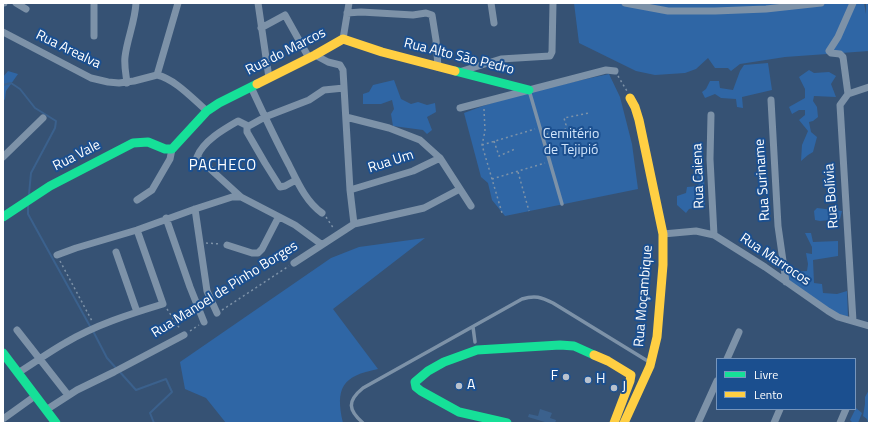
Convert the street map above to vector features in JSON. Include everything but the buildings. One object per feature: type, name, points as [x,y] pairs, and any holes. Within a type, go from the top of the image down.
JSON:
[{"type":"street","points":[[16,3],[26,9]]},
{"type":"street","points":[[94,3],[94,36]]},
{"type":"street","points":[[127,83],[124,65],[125,55],[136,3]]},
{"type":"street","points":[[138,200],[152,190],[170,159],[170,149],[207,111],[170,80],[157,75],[178,3]]},
{"type":"street","points":[[258,3],[269,78]]},
{"type":"street","points":[[343,39],[349,3]]},
{"type":"street","points":[[491,3],[494,23]]},
{"type":"street","points":[[459,72],[501,59],[550,56],[552,52],[553,3]]},
{"type":"street","points":[[625,3],[668,11],[766,9],[821,3]]},
{"type":"street","points":[[853,3],[838,37],[829,52],[840,54],[843,57],[848,94],[869,87]]},
{"type":"street","points":[[347,13],[426,13],[432,15],[438,67]]},
{"type":"street","points":[[261,28],[285,15],[312,57],[341,66],[343,70],[350,190],[354,224]]},
{"type":"street","name":"Rua Arealva","points":[[3,32],[91,78],[108,82],[127,83],[157,75]]},
{"type":"street","name":"Rua do Marcos","points":[[207,111],[219,103],[312,57],[343,39],[382,52]]},
{"type":"street","name":"Rua Alto São Pedro","points":[[382,52],[529,90]]},
{"type":"street","points":[[460,108],[606,70],[615,71]]},
{"type":"street","points":[[251,87],[296,180],[314,207],[322,213]]},
{"type":"street","points":[[248,127],[265,117],[297,105],[324,90],[344,88]]},
{"type":"street","name":"Rua Bolívia","points":[[848,94],[840,106],[840,112],[853,321]]},
{"type":"street","name":"Rua Moçambique","points":[[624,423],[648,363],[658,329],[663,265],[663,234],[636,107],[630,98]]},
{"type":"street","name":"Rua Suriname","points":[[771,100],[778,226],[786,282]]},
{"type":"street","name":"Rua Caiena","points":[[711,115],[710,159],[714,235]]},
{"type":"street","points":[[346,117],[406,134],[420,140],[440,158],[471,206]]},
{"type":"street","points":[[3,157],[43,118]]},
{"type":"street","points":[[296,180],[280,187],[265,164],[248,127],[238,121],[216,134],[197,157],[241,197],[278,218],[295,225],[321,244]]},
{"type":"street","name":"Rua Vale","points":[[3,217],[15,210],[28,199],[76,171],[133,143],[146,141],[170,149]]},
{"type":"street","name":"Rua Um","points":[[350,190],[414,171],[440,158]]},
{"type":"street","name":"Rua Manoel de Pinho Borges","points":[[294,263],[336,234],[354,224],[424,208],[460,189]]},
{"type":"street","points":[[58,255],[76,248],[137,230],[166,218],[232,197],[241,197]]},
{"type":"street","points":[[195,209],[208,291],[217,313]]},
{"type":"street","points":[[166,218],[204,322]]},
{"type":"street","points":[[227,245],[255,254],[260,252],[278,218]]},
{"type":"street","points":[[18,373],[65,343],[92,330],[137,312],[163,304],[137,230]]},
{"type":"street","name":"Rua Marrocos","points":[[663,234],[696,231],[714,235],[786,282],[828,312],[869,326]]},
{"type":"street","points":[[116,252],[137,312]]},
{"type":"street","points":[[17,330],[68,395]]},
{"type":"street","points":[[727,358],[739,332]]},
{"type":"street","name":"Rua Manoel de Pinho Borges","points":[[46,410],[77,390],[184,335]]},
{"type":"street","points":[[506,423],[459,412],[416,387],[415,382],[434,368],[476,346],[574,346],[608,361],[630,373],[631,377],[614,423]]},
{"type":"street","points":[[3,353],[56,423]]},
{"type":"street","points":[[698,423],[716,383]]},
{"type":"street","points":[[3,419],[35,396]]},
{"type":"street","points":[[774,423],[780,410]]},
{"type":"street","points":[[840,423],[846,410]]},
{"type":"lane","points":[[529,90],[562,204]]},
{"type":"lane","points":[[363,423],[353,413],[351,406],[352,400],[363,388],[522,299],[532,296],[554,303],[648,363]]},
{"type":"lane","points":[[473,327],[476,346]]},
{"type":"path","points":[[615,71],[625,86],[630,98]]},
{"type":"path","points":[[484,105],[485,131],[482,145],[502,212]]},
{"type":"path","points":[[542,135],[565,131],[566,125],[564,118],[588,113]]},
{"type":"path","points":[[482,145],[540,127]]},
{"type":"path","points":[[494,141],[499,156],[514,149]]},
{"type":"path","points":[[492,179],[550,161]]},
{"type":"path","points":[[518,172],[529,211]]},
{"type":"path","points":[[322,213],[330,222],[336,234]]},
{"type":"path","points":[[200,244],[214,243],[227,245]]},
{"type":"path","points":[[58,255],[92,330]]},
{"type":"path","name":"Rua Manoel de Pinho Borges","points":[[217,313],[294,263]]},
{"type":"path","points":[[163,304],[184,335]]},
{"type":"path","name":"Rua Manoel de Pinho Borges","points":[[184,335],[204,322]]},
{"type":"green space","points":[[574,3],[864,3],[866,14],[866,3],[869,3],[869,51],[785,57],[740,64],[731,71],[728,68],[715,68],[708,58],[696,69],[685,73],[655,75],[636,71],[579,43]]},
{"type":"green space","points":[[768,63],[772,90],[742,97],[743,108],[737,107],[736,99],[721,98],[715,94],[705,98],[702,92],[706,89],[710,81],[719,81],[720,88],[733,90],[740,71],[744,65]]},
{"type":"green space","points":[[809,70],[814,73],[829,72],[836,76],[831,84],[836,97],[814,96],[813,101],[817,107],[818,117],[809,122],[811,132],[817,137],[813,152],[801,161],[802,145],[808,131],[799,120],[805,115],[805,110],[799,110],[792,114],[789,107],[805,98],[805,89],[799,77]]},
{"type":"green space","points":[[8,71],[18,74],[6,91],[3,102],[3,77]]},
{"type":"green space","name":"Cemitério de Tejipió","points":[[609,74],[620,97],[632,144],[638,189],[505,216],[492,200],[488,183],[481,177],[464,113],[554,86]]},
{"type":"green space","points":[[394,80],[401,99],[411,104],[418,102],[427,105],[435,103],[436,112],[427,117],[432,130],[427,134],[423,130],[393,126],[391,114],[394,109],[392,100],[381,104],[363,104],[363,94],[369,92],[373,85]]},
{"type":"green space","points":[[696,174],[704,174],[705,205],[689,209],[686,213],[677,205],[677,196],[686,193],[687,187],[699,186]]},
{"type":"green space","points":[[817,208],[842,211],[840,219],[815,220],[814,211]]},
{"type":"green space","points":[[805,233],[811,233],[813,242],[838,241],[838,256],[813,260],[814,283],[822,284],[823,293],[837,294],[847,291],[848,317],[832,312],[789,284],[788,272],[807,271],[808,264],[806,253],[812,254],[812,247]]},
{"type":"green space","points":[[425,238],[333,309],[378,369],[356,375],[344,386],[341,392],[340,401],[343,423],[226,423],[206,398],[185,389],[180,362],[331,258],[359,247]]},
{"type":"green space","points":[[869,390],[868,423],[867,419],[863,416],[865,397]]},
{"type":"green space","points":[[856,408],[862,413],[858,423],[853,423],[850,420]]},
{"type":"shaded area","points":[[540,409],[552,413],[550,418],[556,420],[555,423],[548,423],[528,417],[529,414],[538,416]]},
{"type":"waterway","points":[[3,85],[11,83],[20,89],[35,108],[56,121],[55,128],[31,173],[29,194]]},
{"type":"waterway","points":[[28,204],[28,214],[91,328]]},
{"type":"waterway","points":[[93,331],[107,358],[116,368]]},
{"type":"waterway","points":[[119,371],[136,390],[166,379],[172,392],[150,413],[154,423]]},
{"type":"traffic: fast","points":[[455,71],[529,90]]},
{"type":"traffic: fast","points":[[3,217],[50,186],[133,143],[148,142],[165,149],[172,149],[207,111],[219,103],[257,84]]},
{"type":"traffic: fast","points":[[507,423],[459,412],[421,391],[416,387],[415,382],[428,371],[444,362],[477,350],[560,345],[574,346],[594,355]]},
{"type":"traffic: fast","points":[[3,353],[56,423]]},
{"type":"traffic: slow","points":[[257,84],[343,39],[382,52],[455,71]]},
{"type":"traffic: slow","points":[[624,423],[650,366],[657,337],[663,265],[663,234],[639,120],[635,107],[630,98]]},
{"type":"traffic: slow","points":[[594,355],[608,361],[631,375],[614,423]]},
{"type":"place","name":"F","points":[[566,377]]},
{"type":"place","name":"H","points":[[588,380]]},
{"type":"place","name":"A","points":[[459,386]]},
{"type":"place","name":"J","points":[[614,388]]},
{"type":"district","name":"PACHECO","points":[[223,166]]}]
